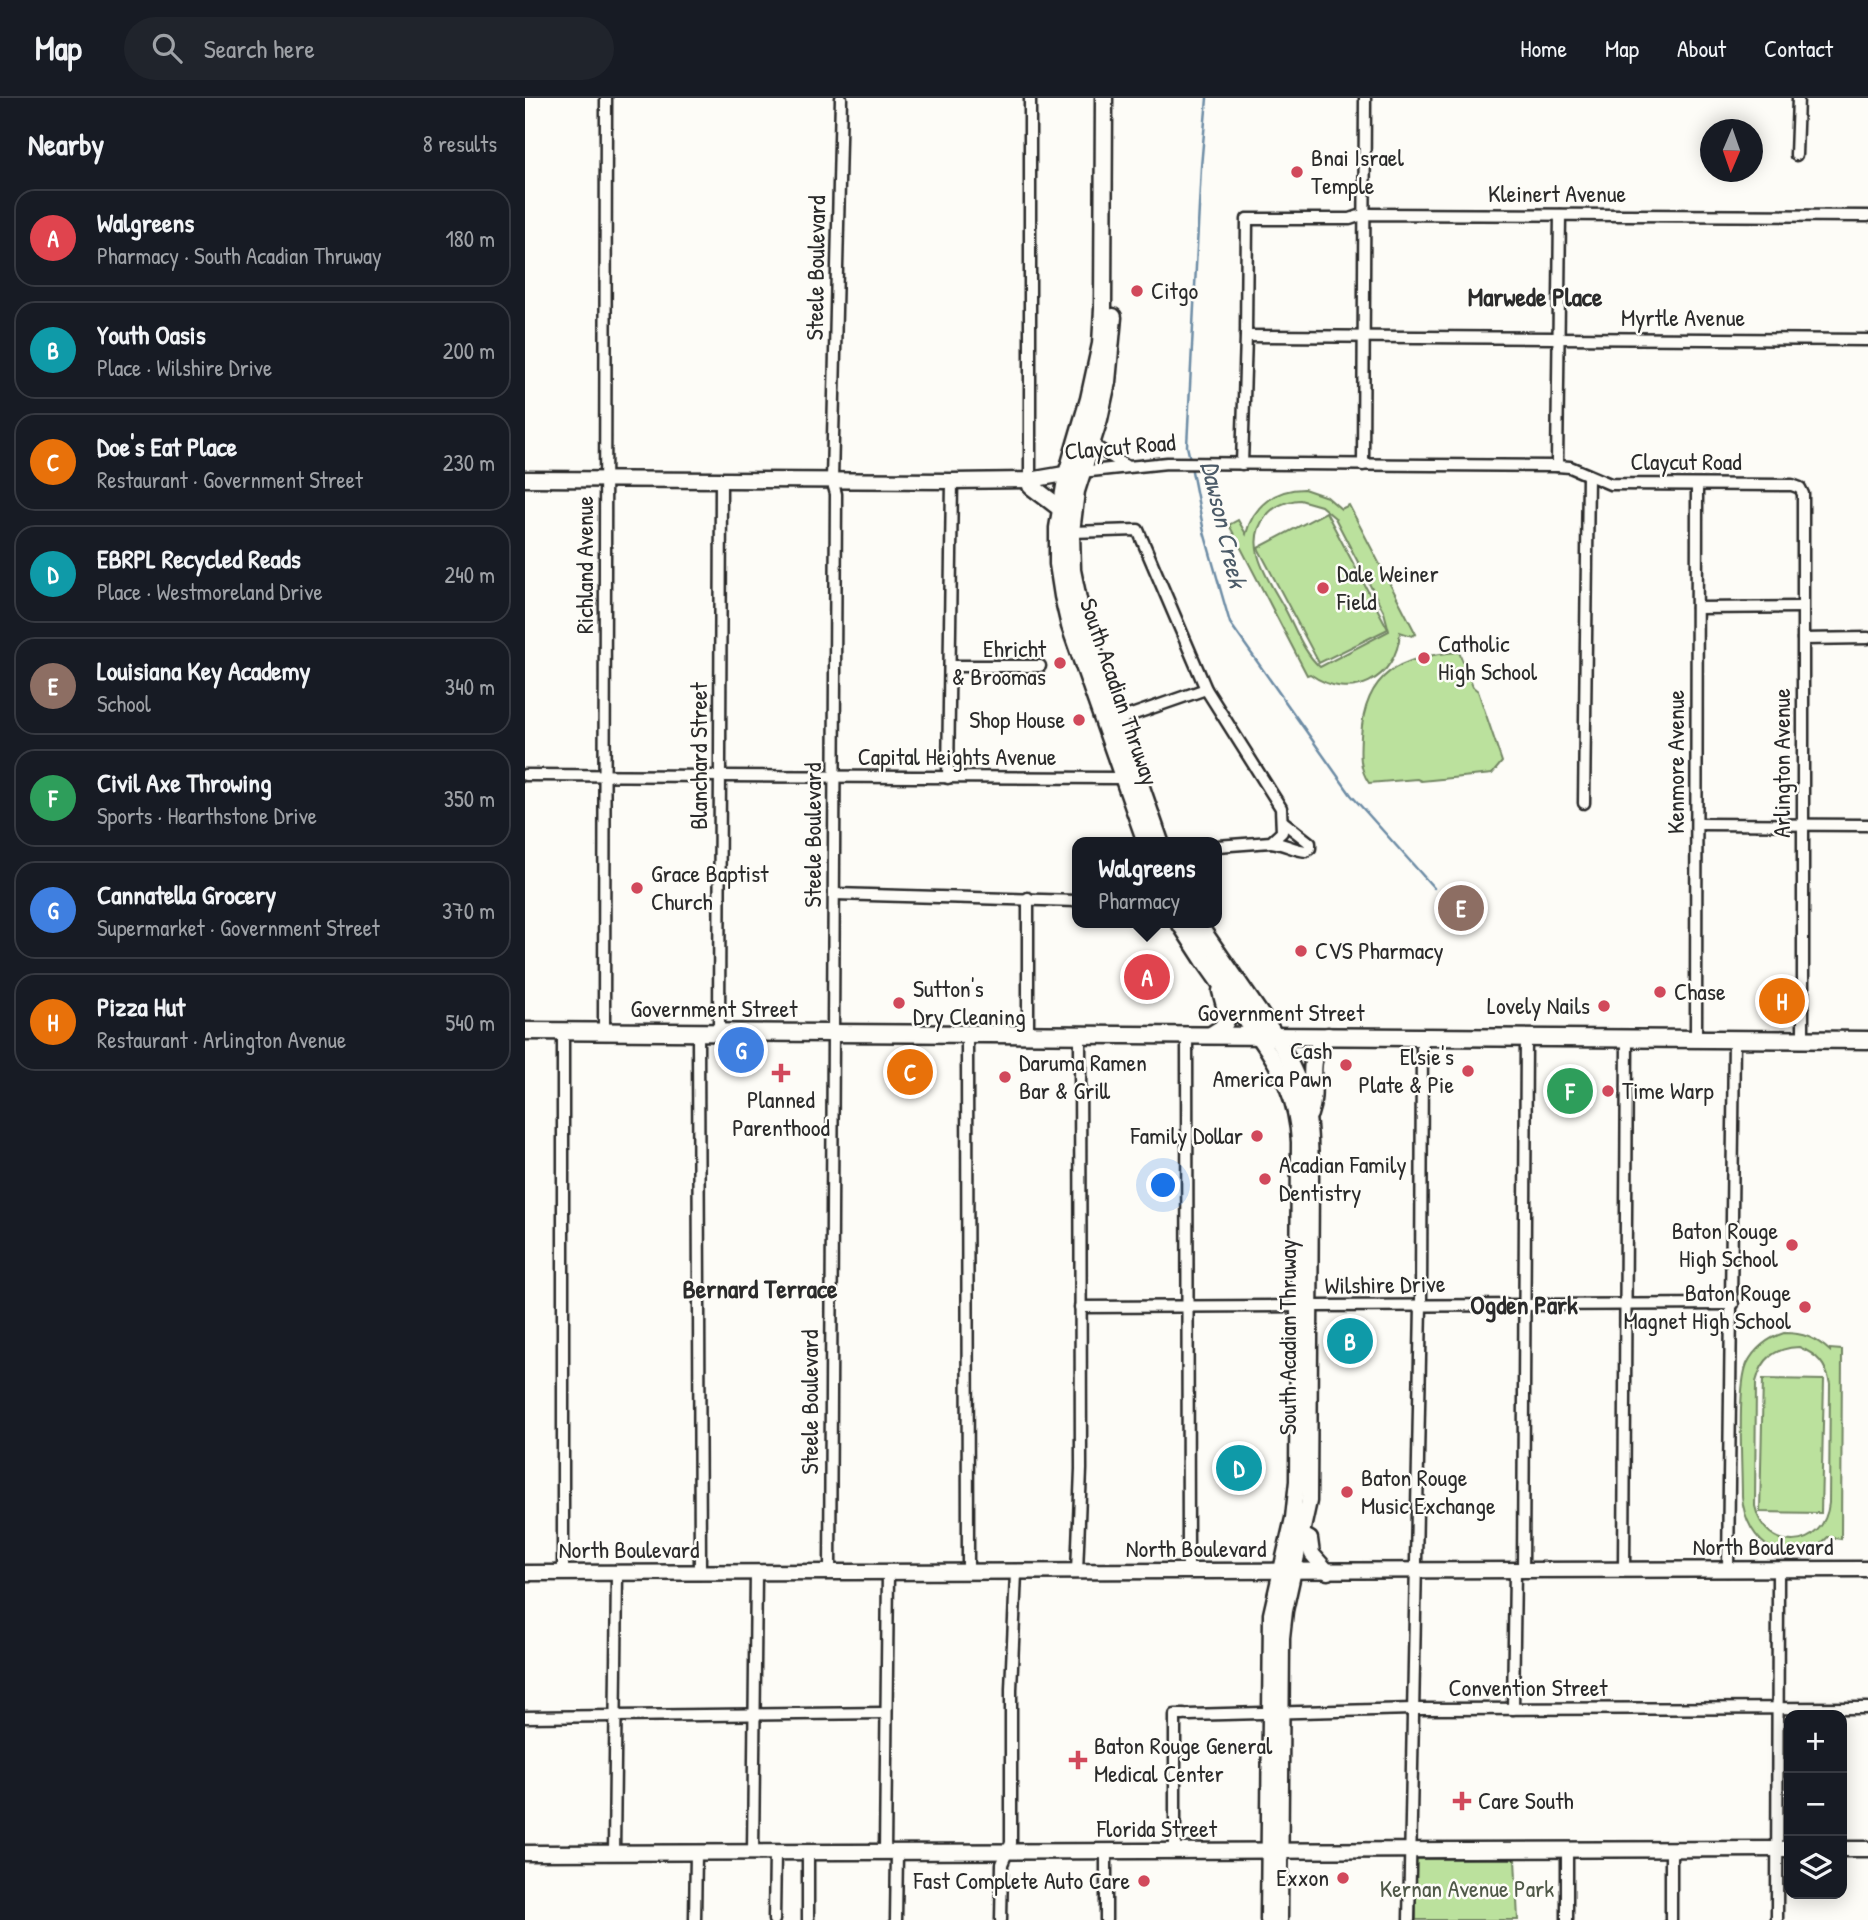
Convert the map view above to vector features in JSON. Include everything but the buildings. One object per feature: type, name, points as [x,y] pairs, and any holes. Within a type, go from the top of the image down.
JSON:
[{"type":"main road","name":"South Acadian Thruway","points":[[1104,98],[1102,335],[1074,473],[1076,491],[1071,532],[1072,570],[1077,600],[1145,837]]},
{"type":"main road","name":"South Acadian Thruway","points":[[1111,722],[1073,636],[1063,596],[1058,556],[1060,508],[1090,443],[1102,406],[1112,345],[1114,98]]},
{"type":"main road","name":"Claycut Road","points":[[525,479],[952,481],[1030,480],[1074,473]]},
{"type":"main road","points":[[1030,480],[1031,486],[1060,508]]},
{"type":"main road","name":"South Acadian Thruway","points":[[1128,772],[1158,837]]},
{"type":"main road","name":"South Acadian Thruway","points":[[1183,928],[1282,1071],[1296,1115],[1305,1306],[1309,1501],[1303,1535],[1287,1572]]},
{"type":"main road","name":"South Acadian Thruway","points":[[1199,928],[1275,1036],[1299,1078],[1309,1114],[1311,1176],[1297,1481],[1287,1572]]},
{"type":"main road","points":[[1211,1035],[1222,1028],[1228,1017],[1217,979]]},
{"type":"main road","name":"Government Street","points":[[525,1031],[1868,1040]]},
{"type":"main road","points":[[1309,1114],[1313,1104],[1314,1051],[1328,1036]]},
{"type":"main road","points":[[1303,1535],[1310,1539],[1314,1559],[1328,1572]]},
{"type":"main road","name":"North Boulevard","points":[[525,1573],[1868,1569]]},
{"type":"main road","points":[[1243,1572],[1257,1577],[1265,1584],[1273,1600],[1275,1851],[1280,1920]]},
{"type":"main road","points":[[1273,1600],[1287,1572]]},
{"type":"main road","points":[[1275,1712],[1287,1597],[1287,1572]]},
{"type":"main road","name":"Florida Street","points":[[525,1853],[1783,1849]]},
{"type":"main road","points":[[1847,1849],[1868,1849]]},
{"type":"main road","points":[[1268,1920],[1275,1851]]},
{"type":"street","name":"Richland Avenue","points":[[604,1031],[606,98]]},
{"type":"street","name":"Steele Boulevard","points":[[830,1572],[837,494],[832,480],[841,98]]},
{"type":"street","points":[[1030,98],[1030,480]]},
{"type":"street","points":[[1363,465],[1365,98]]},
{"type":"street","points":[[1796,155],[1798,98]]},
{"type":"street","name":"Kleinert Avenue","points":[[1246,336],[1247,219],[1350,219],[1365,214],[1868,216]]},
{"type":"street","points":[[1557,466],[1560,215]]},
{"type":"street","points":[[1242,464],[1246,336]]},
{"type":"street","name":"Myrtle Avenue","points":[[1246,336],[1868,340]]},
{"type":"street","points":[[1090,443],[1127,466]]},
{"type":"street","name":"Claycut Road","points":[[1074,473],[1167,463],[1557,466],[1570,467],[1610,484],[1792,485],[1800,488]]},
{"type":"street","points":[[1584,803],[1588,475]]},
{"type":"street","name":"Blanchard Street","points":[[719,1032],[721,480]]},
{"type":"street","points":[[948,778],[952,481]]},
{"type":"street","name":"Kenmore Avenue","points":[[1696,1039],[1697,485]]},
{"type":"street","name":"Arlington Avenue","points":[[1800,488],[1803,494],[1803,1040]]},
{"type":"street","points":[[1071,532],[1138,530],[1206,689],[1281,808],[1282,826],[1271,842]]},
{"type":"street","points":[[1697,608],[1802,607]]},
{"type":"street","points":[[1803,639],[1868,638]]},
{"type":"street","points":[[950,666],[1040,666]]},
{"type":"street","points":[[1111,722],[1206,689]]},
{"type":"street","name":"Capital Heights Avenue","points":[[525,775],[1118,779],[1128,772]]},
{"type":"street","points":[[1697,824],[1868,825]]},
{"type":"street","points":[[1222,846],[1271,842],[1306,851],[1310,848],[1310,843],[1305,838],[1282,826]]},
{"type":"street","points":[[835,894],[1072,901]]},
{"type":"street","points":[[1028,898],[1028,1034]]},
{"type":"street","points":[[563,1031],[563,1573]]},
{"type":"street","points":[[698,1032],[700,1572]]},
{"type":"street","points":[[967,1034],[968,1573]]},
{"type":"street","points":[[1077,1572],[1081,1469],[1080,1034]]},
{"type":"street","points":[[1187,1035],[1188,1571]]},
{"type":"street","points":[[1409,1920],[1421,1305],[1422,1036]]},
{"type":"street","points":[[1513,1709],[1519,1571],[1524,1305],[1525,1037]]},
{"type":"street","points":[[1624,1571],[1627,1038]]},
{"type":"street","points":[[1728,1571],[1734,1039]]},
{"type":"street","name":"Wilshire Drive","points":[[1080,1307],[1733,1304]]},
{"type":"street","points":[[1777,1920],[1783,1849],[1777,1709],[1778,1571]]},
{"type":"street","points":[[614,1853],[617,1573]]},
{"type":"street","points":[[753,1853],[756,1573]]},
{"type":"street","points":[[888,1573],[886,1713],[896,1920]]},
{"type":"street","points":[[1001,1920],[1002,1864],[1011,1843],[1011,1689],[1016,1573]]},
{"type":"street","name":"Convention Street","points":[[1175,1851],[1183,1715],[1413,1709],[1868,1708]]},
{"type":"street","points":[[525,1717],[886,1713]]},
{"type":"street","points":[[1567,1849],[1567,1920]]},
{"type":"street","points":[[1671,1850],[1671,1920]]},
{"type":"street","points":[[1106,1852],[1106,1920]]},
{"type":"street","points":[[695,1920],[696,1853]]},
{"type":"street","points":[[774,1920],[775,1853]]},
{"type":"street","points":[[808,1920],[809,1853]]},
{"type":"green space","points":[[1304,489],[1327,497],[1341,509],[1349,505],[1416,634],[1412,636],[1400,632],[1397,649],[1390,663],[1381,674],[1369,682],[1341,686],[1307,675],[1229,525],[1238,520],[1246,534],[1260,507],[1275,496]],"holes":[[[1300,500],[1321,506],[1335,518],[1384,612],[1389,631],[1320,667],[1305,648],[1266,577],[1257,552],[1256,540],[1266,516],[1277,506]]]},
{"type":"green space","name":"Dale Weiner Field","points":[[1326,512],[1388,629],[1319,663],[1258,548]]},
{"type":"green space","points":[[1459,652],[1473,687],[1478,691],[1502,762],[1492,774],[1369,783],[1360,755],[1361,736],[1364,714],[1378,683],[1389,672],[1403,664],[1419,658]]},
{"type":"green space","points":[[1778,1335],[1803,1335],[1830,1351],[1842,1350],[1841,1539],[1828,1537],[1814,1548],[1799,1554],[1785,1554],[1772,1549],[1761,1540],[1751,1528],[1742,1496],[1741,1409],[1744,1375],[1753,1354]],"holes":[[[1799,1347],[1823,1366],[1830,1384],[1829,1503],[1825,1519],[1817,1531],[1794,1541],[1781,1539],[1770,1533],[1761,1522],[1755,1506],[1756,1382],[1762,1367],[1776,1352]]]},
{"type":"green space","points":[[1763,1379],[1824,1380],[1821,1513],[1760,1512]]},
{"type":"green space","name":"Kernan Avenue Park","points":[[1416,1859],[1515,1859],[1518,1920],[1416,1920]]},
{"type":"waterway","name":"Dawson Creek","points":[[1190,459],[1187,446],[1207,98]]},
{"type":"waterway","name":"Dawson Creek","points":[[1191,466],[1204,532],[1230,623],[1351,795],[1434,888]]},
{"type":"place","name":"Bnai Israel Temple","points":[[1297,172]]},
{"type":"place","name":"Citgo","points":[[1137,291]]},
{"type":"place","name":"Dale Weiner Field","points":[[1323,588]]},
{"type":"place","name":"Catholic High School","points":[[1424,658]]},
{"type":"place","name":"Ehricht & Broomas","points":[[1060,663]]},
{"type":"place","name":"Shop House","points":[[1079,720]]},
{"type":"place","name":"Grace Baptist Church","points":[[637,888]]},
{"type":"place","name":"Louisiana Key Academy","points":[[1461,908]]},
{"type":"place","name":"CVS Pharmacy","points":[[1301,951]]},
{"type":"place","name":"Walgreens","points":[[1147,977]]},
{"type":"place","name":"Chase","points":[[1660,992]]},
{"type":"place","name":"Pizza Hut","points":[[1782,1001]]},
{"type":"place","name":"Sutton's Dry Cleaning","points":[[899,1003]]},
{"type":"place","name":"Lovely Nails","points":[[1604,1006]]},
{"type":"place","name":"Cannatella Grocery","points":[[741,1050]]},
{"type":"place","name":"Cash America Pawn","points":[[1346,1065]]},
{"type":"place","name":"Elsie's Plate & Pie","points":[[1468,1071]]},
{"type":"place","name":"Doe's Eat Place","points":[[910,1072]]},
{"type":"place","name":"Planned Parenthood","points":[[781,1073]]},
{"type":"place","name":"Daruma Ramen Bar & Grill","points":[[1005,1077]]},
{"type":"place","name":"Civil Axe Throwing","points":[[1570,1091]]},
{"type":"place","name":"Time Warp","points":[[1608,1091]]},
{"type":"place","name":"Family Dollar","points":[[1257,1136]]},
{"type":"place","name":"Acadian Family Dentistry","points":[[1265,1179]]},
{"type":"place","name":"Baton Rouge High School","points":[[1792,1245]]},
{"type":"place","name":"Baton Rouge Magnet High School","points":[[1805,1307]]},
{"type":"place","name":"Youth Oasis","points":[[1350,1341]]},
{"type":"place","name":"EBRPL Recycled Reads","points":[[1239,1468]]},
{"type":"place","name":"Baton Rouge Music Exchange","points":[[1347,1492]]},
{"type":"place","name":"Baton Rouge General Medical Center","points":[[1078,1760]]},
{"type":"place","name":"Care South","points":[[1462,1801]]},
{"type":"place","name":"Exxon","points":[[1343,1878]]},
{"type":"place","name":"Fast Complete Auto Care","points":[[1144,1881]]},
{"type":"district","name":"Marwede Place","points":[[1535,297]]},
{"type":"district","name":"Bernard Terrace","points":[[760,1289]]},
{"type":"district","name":"Ogden Park","points":[[1524,1305]]}]
